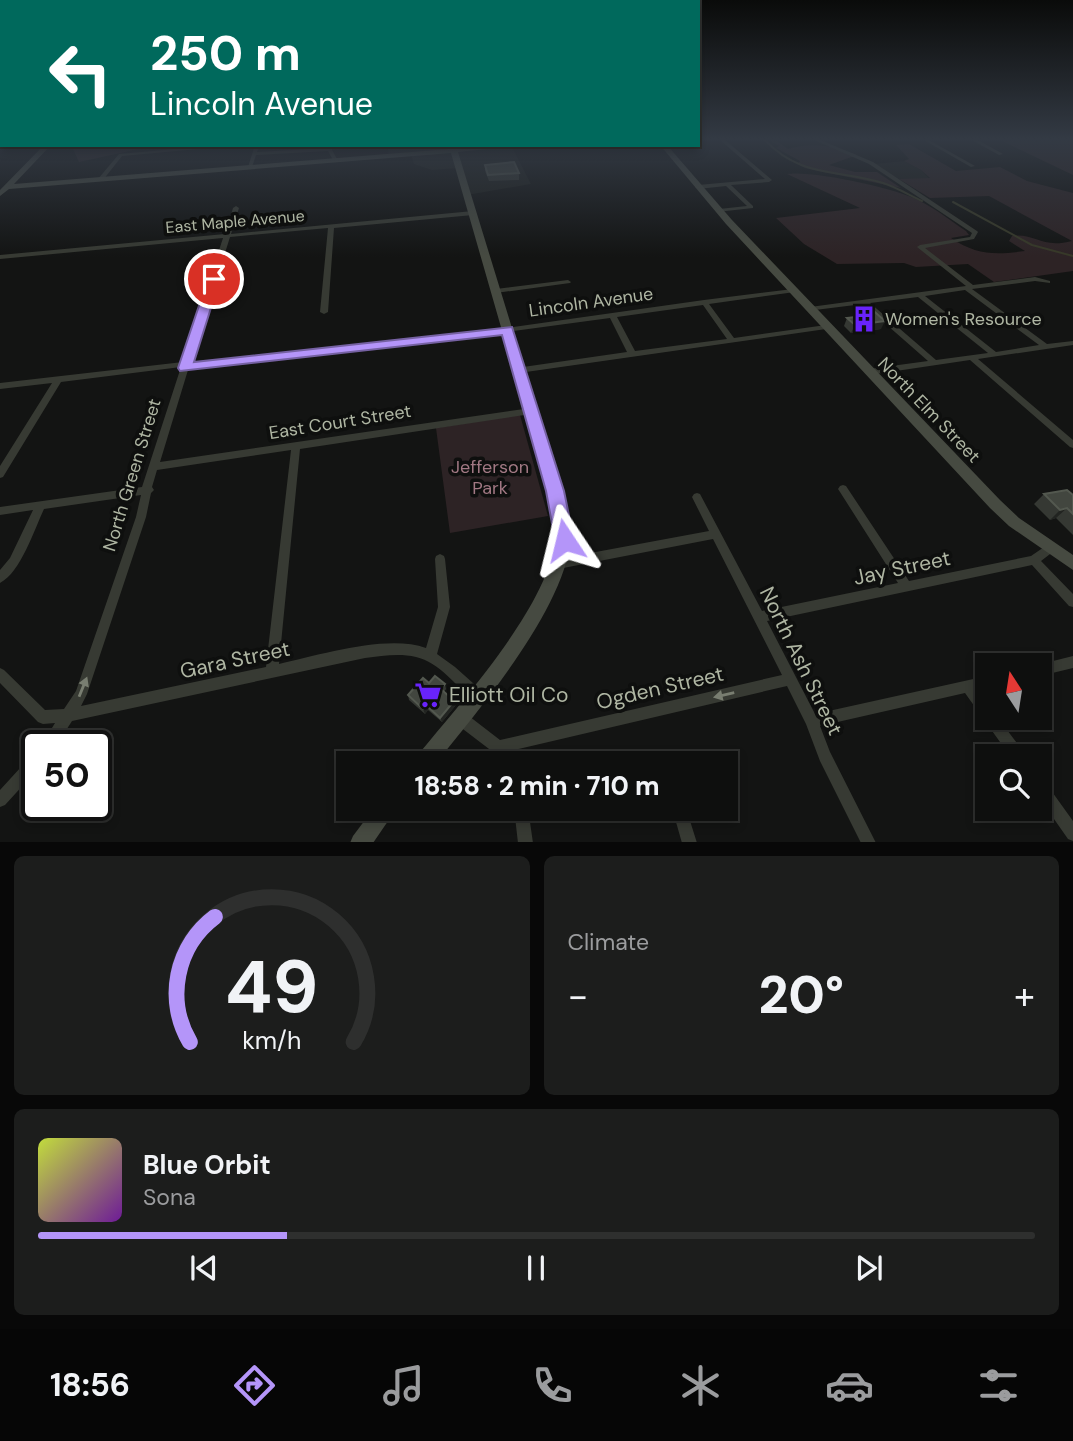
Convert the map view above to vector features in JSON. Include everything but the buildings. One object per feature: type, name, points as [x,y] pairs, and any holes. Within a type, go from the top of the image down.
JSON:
[{"type":"main road","points":[[0,194],[4,187],[121,178]]},
{"type":"main road","points":[[434,751],[478,697],[519,638],[558,564],[565,540],[562,520],[462,178]]},
{"type":"main road","name":"North Elm Street","points":[[691,178],[793,291],[995,504],[1050,548],[1072,561]]},
{"type":"main road","points":[[360,842],[377,821]]},
{"type":"street","points":[[698,187],[769,180],[767,178]]},
{"type":"street","points":[[893,178],[975,232],[975,236],[924,244],[920,247],[1046,347]]},
{"type":"street","points":[[719,211],[751,207],[727,184]]},
{"type":"street","name":"North Green Street","points":[[58,730],[82,694],[149,490],[153,467],[236,208]]},
{"type":"street","name":"East Maple Avenue","points":[[0,257],[473,213]]},
{"type":"street","points":[[324,312],[331,226]]},
{"type":"street","points":[[810,309],[1035,279],[1048,282]]},
{"type":"street","points":[[496,291],[568,282]]},
{"type":"street","name":"Lincoln Avenue","points":[[0,386],[508,330],[793,291]]},
{"type":"street","points":[[920,295],[994,354]]},
{"type":"street","points":[[704,302],[732,340]]},
{"type":"street","points":[[866,302],[935,363]]},
{"type":"street","points":[[612,315],[632,354]]},
{"type":"street","points":[[519,370],[827,327]]},
{"type":"street","points":[[869,372],[1073,343]]},
{"type":"street","points":[[971,357],[1073,445]]},
{"type":"street","points":[[0,474],[58,379]]},
{"type":"street","name":"East Court Street","points":[[153,467],[531,411]]},
{"type":"street","points":[[272,672],[296,447]]},
{"type":"street","points":[[843,489],[907,587]]},
{"type":"street","points":[[0,511],[149,490]]},
{"type":"street","name":"North Ash Street","points":[[697,497],[812,721],[825,756],[869,842]]},
{"type":"street","points":[[0,578],[14,561],[40,506]]},
{"type":"street","points":[[558,564],[716,534]]},
{"type":"street","name":"Jay Street","points":[[759,617],[1034,560],[1050,548]]},
{"type":"street","points":[[440,559],[444,607],[431,654],[478,697]]},
{"type":"street","points":[[1034,560],[1073,602]]},
{"type":"street","name":"Gara Street","points":[[0,674],[43,717],[68,715],[398,647],[413,648],[431,654]]},
{"type":"street","points":[[1052,667],[1073,662]]},
{"type":"street","name":"Ogden Street","points":[[498,747],[790,679]]},
{"type":"street","points":[[812,721],[975,685]]},
{"type":"street","points":[[968,686],[975,696]]},
{"type":"street","points":[[460,718],[501,751]]},
{"type":"street","points":[[0,800],[21,777]]},
{"type":"street","points":[[1052,804],[1073,834]]},
{"type":"street","points":[[523,821],[526,842]]},
{"type":"street","points":[[683,821],[690,842]]},
{"type":"shaded area","points":[[462,178],[528,178],[531,184],[467,195]]},
{"type":"green space","points":[[796,178],[840,178],[920,201],[966,231],[969,235],[951,238],[977,251],[1025,251],[1009,241],[1012,236],[1053,243],[1072,241],[989,196],[930,198],[899,179],[1022,178],[1073,193],[1073,271],[994,282],[968,264],[916,267],[904,263],[837,264],[804,244],[776,218],[860,208]]},
{"type":"green space","points":[[854,178],[886,178],[901,188]]},
{"type":"green space","name":"Jefferson Park","points":[[520,415],[548,516],[450,533],[436,428]]},
{"type":"waterway","points":[[862,178],[883,183],[922,201]]},
{"type":"waterway","points":[[953,202],[1032,245],[1073,256]]},
{"type":"place","name":"Women's Resource","points":[[864,319]]},
{"type":"place","name":"Elliott Oil Co","points":[[428,695]]},
{"type":"route","points":[[214,279],[185,368],[508,330],[555,491],[565,540]]}]
